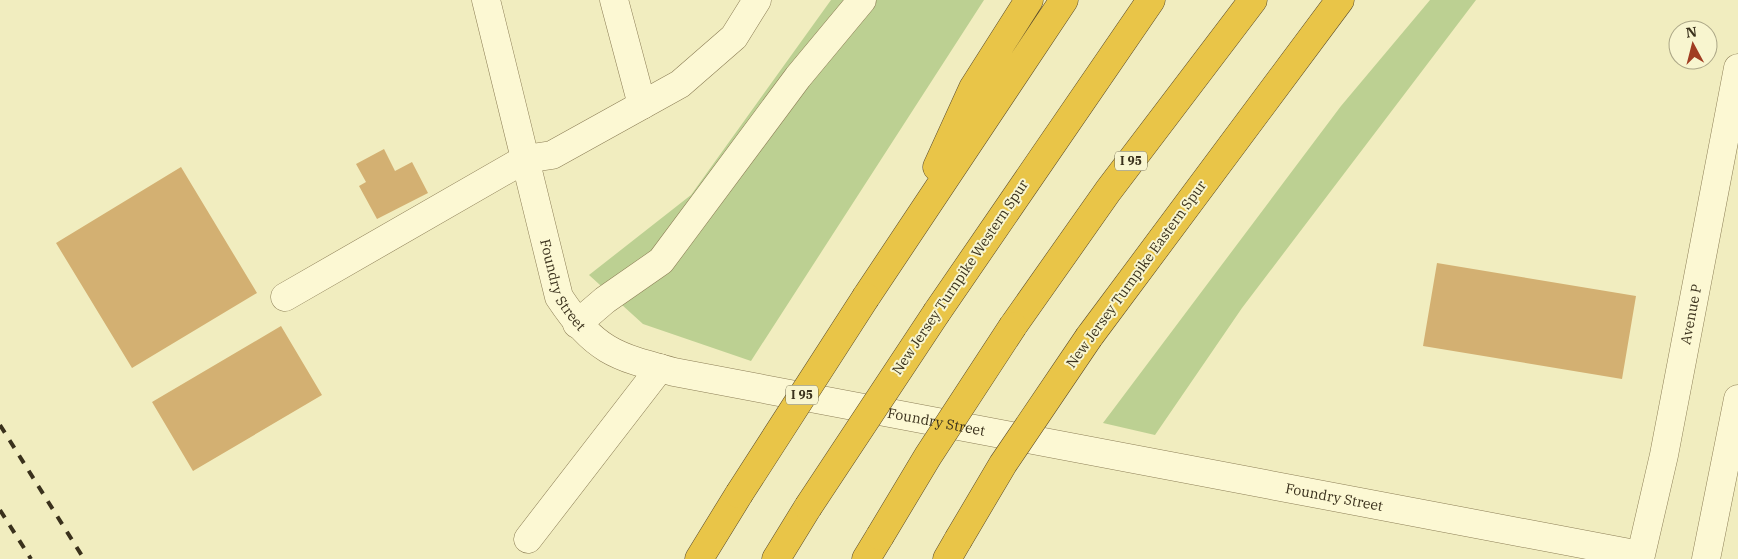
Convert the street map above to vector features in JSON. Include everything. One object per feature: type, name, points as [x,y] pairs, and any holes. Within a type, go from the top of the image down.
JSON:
[{"type":"highway","points":[[901,244],[972,88],[1029,0]]},
{"type":"highway","name":"I 95","points":[[699,559],[866,297],[1064,0]]},
{"type":"highway","name":"New Jersey Turnpike Western Spur","points":[[776,559],[808,507],[937,312],[1151,0]]},
{"type":"highway","name":"I 95","points":[[866,559],[928,456],[1013,326],[1114,183],[1253,0]]},
{"type":"highway","name":"New Jersey Turnpike Eastern Spur","points":[[953,549],[1004,464],[1089,337],[1339,3]]},
{"type":"street","name":"Foundry Street","points":[[486,0],[559,297],[577,324],[599,345],[625,358],[660,368],[1640,557]]},
{"type":"street","points":[[614,0],[642,105]]},
{"type":"street","points":[[285,297],[525,159],[552,155],[680,84],[734,37],[757,0]]},
{"type":"street","points":[[577,324],[605,300],[661,261],[798,77],[862,0]]},
{"type":"street","name":"Avenue P","points":[[1640,557],[1664,455],[1738,68]]},
{"type":"street","points":[[528,539],[660,368]]},
{"type":"street","points":[[1706,559],[1738,399]]},
{"type":"green space","points":[[831,0],[984,0],[751,361],[643,324],[589,275],[691,195]]},
{"type":"green space","points":[[1430,0],[1476,0],[1242,308],[1155,435],[1103,423],[1341,106]]},
{"type":"building","points":[[384,149],[395,171],[412,162],[428,193],[377,219],[359,186],[366,182],[356,164]]},
{"type":"building","points":[[181,167],[257,293],[132,368],[56,243]]},
{"type":"building","points":[[1437,263],[1636,296],[1622,379],[1423,346]]},
{"type":"building","points":[[281,326],[322,395],[193,471],[152,402]]},
{"type":"railway","points":[[0,425],[84,559]]},
{"type":"railway","points":[[0,510],[31,559]]}]
